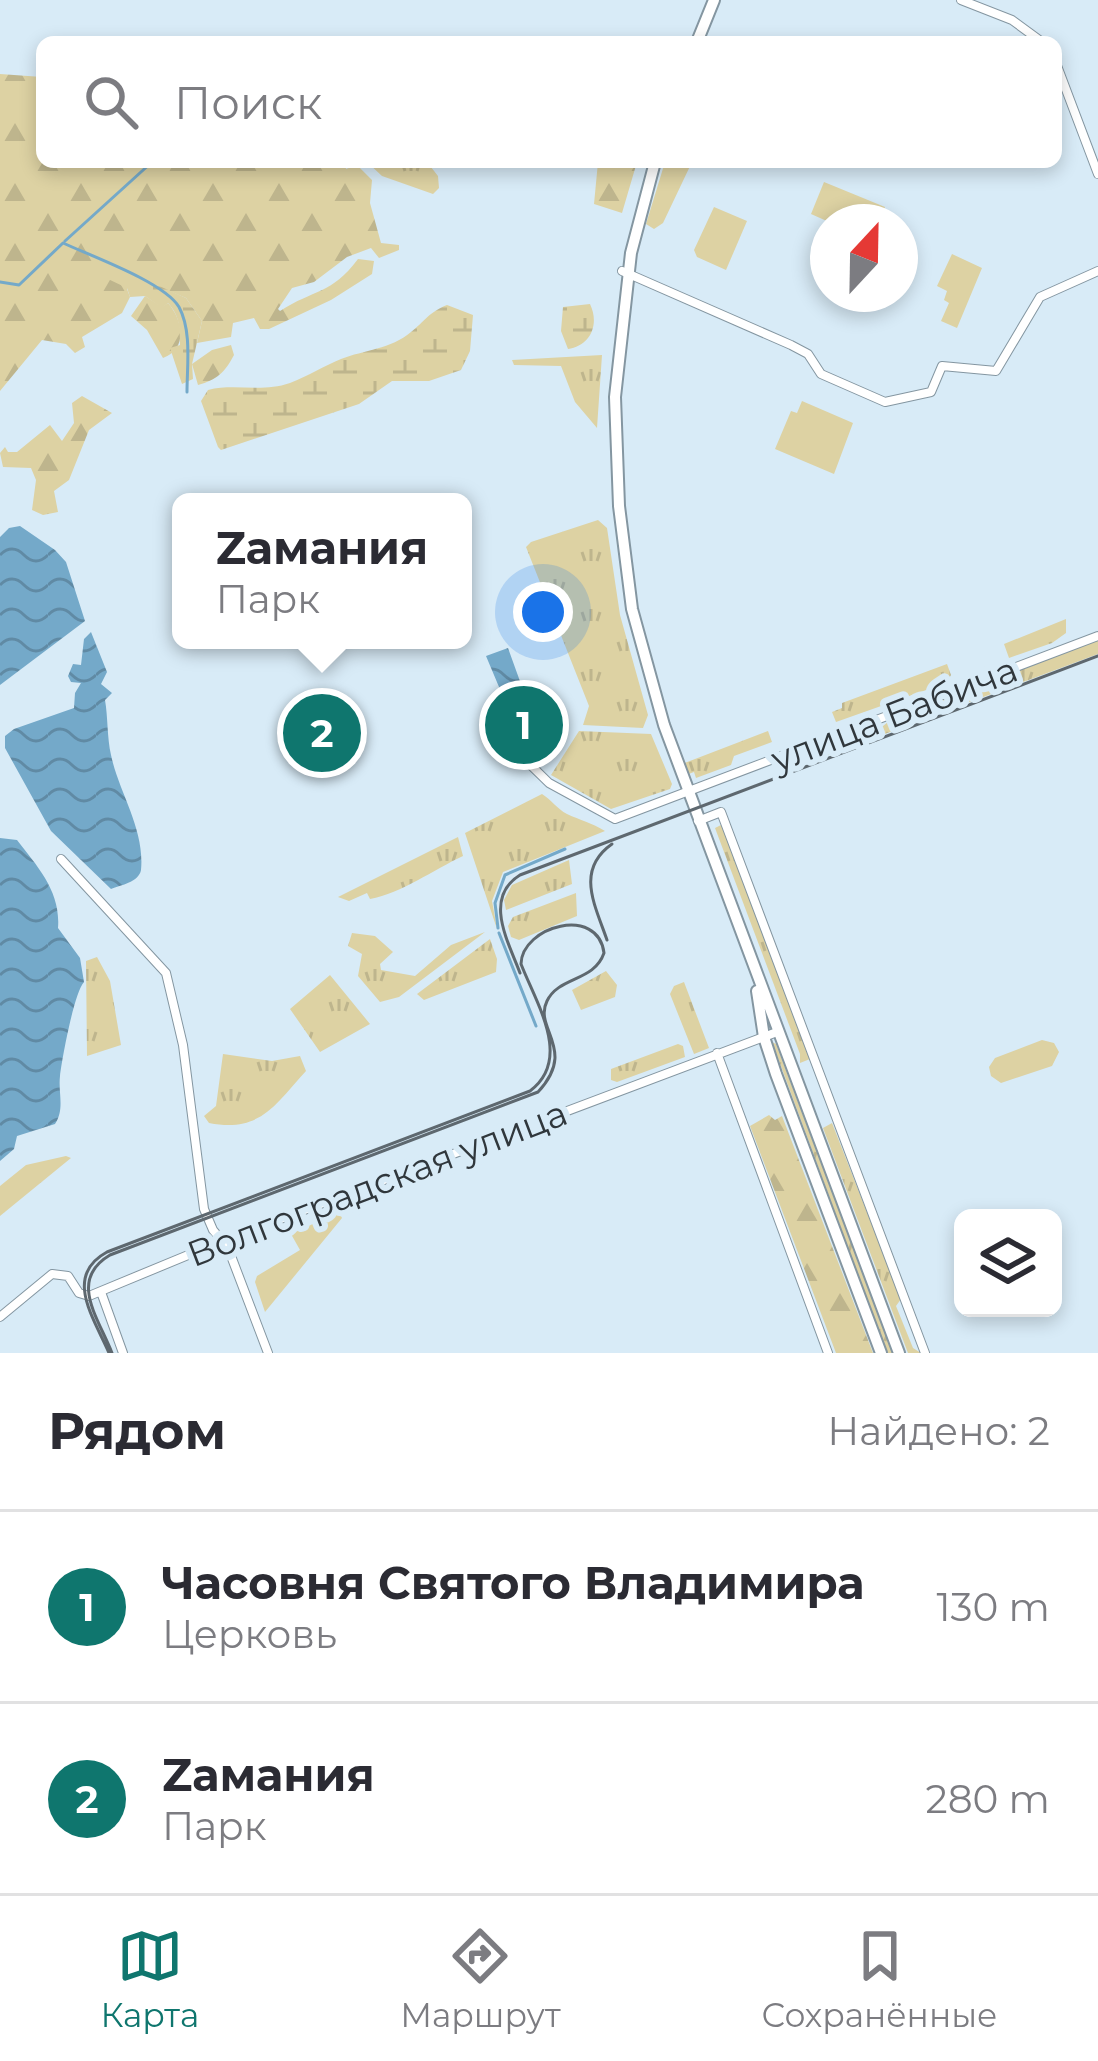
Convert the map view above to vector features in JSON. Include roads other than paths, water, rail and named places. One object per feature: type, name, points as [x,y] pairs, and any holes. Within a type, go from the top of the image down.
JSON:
[{"type":"main road","points":[[702,36],[717,0]]},
{"type":"main road","points":[[651,168],[625,272],[615,397],[622,544],[638,633],[687,792],[899,1353]]},
{"type":"main road","points":[[754,970],[764,1037],[881,1353]]},
{"type":"street","points":[[962,0],[1012,20],[1034,36]]},
{"type":"street","points":[[1062,78],[1098,174]]},
{"type":"street","points":[[625,272],[791,345],[808,354],[821,374],[885,402],[931,392],[942,366],[996,371],[1040,297],[1098,271]]},
{"type":"street","name":"улица Бабича","points":[[506,741],[549,783],[615,819],[1098,637]]},
{"type":"street","points":[[699,820],[721,812],[925,1353]]},
{"type":"street","points":[[62,859],[166,973],[183,1045],[199,1186],[213,1230],[222,1241],[268,1353]]},
{"type":"street","name":"Волгоградская улица","points":[[101,1292],[222,1241],[777,1032]]},
{"type":"street","points":[[717,1053],[828,1353]]},
{"type":"street","points":[[0,1316],[57,1273],[68,1276],[82,1296],[101,1292],[123,1353]]},
{"type":"water","points":[[20,526],[66,562],[85,621],[0,685],[0,537]]},
{"type":"water","points":[[91,632],[107,672],[101,684],[112,693],[105,700],[111,755],[141,855],[137,877],[111,889],[51,831],[5,748],[5,736],[14,729],[74,708],[81,683],[71,682],[68,676],[73,664],[81,665],[84,639]]},
{"type":"water","points":[[508,648],[526,698],[519,711],[507,706],[486,656]]},
{"type":"water","points":[[0,838],[17,840],[46,881],[56,903],[58,928],[80,958],[84,982],[66,1042],[58,1118],[55,1124],[17,1136],[14,1149],[0,1161]]},
{"type":"waterway","points":[[65,241],[145,168]]},
{"type":"waterway","points":[[0,282],[19,285],[63,243],[143,279],[171,298],[183,316],[187,392]]},
{"type":"waterway","points":[[498,928],[495,903],[505,875],[565,849]]},
{"type":"waterway","points":[[499,933],[536,1026]]},
{"type":"tram line","points":[[520,973],[501,908],[509,885],[520,875],[1098,656]]},
{"type":"tram line","points":[[607,940],[591,877],[594,865],[612,844]]},
{"type":"tram line","points":[[109,1353],[86,1298],[84,1285],[94,1262],[107,1252],[530,1091],[543,1078],[550,1047],[542,1013],[521,964],[525,951],[546,931],[561,926],[589,929],[599,938],[604,953],[599,962],[547,1001],[545,1021],[554,1064],[538,1092],[110,1255],[97,1265],[88,1288],[112,1353]]},
{"type":"place","name":"Часовня Святого Владимира","points":[[524,725]]},
{"type":"place","name":"Zамания","points":[[322,733]]}]
